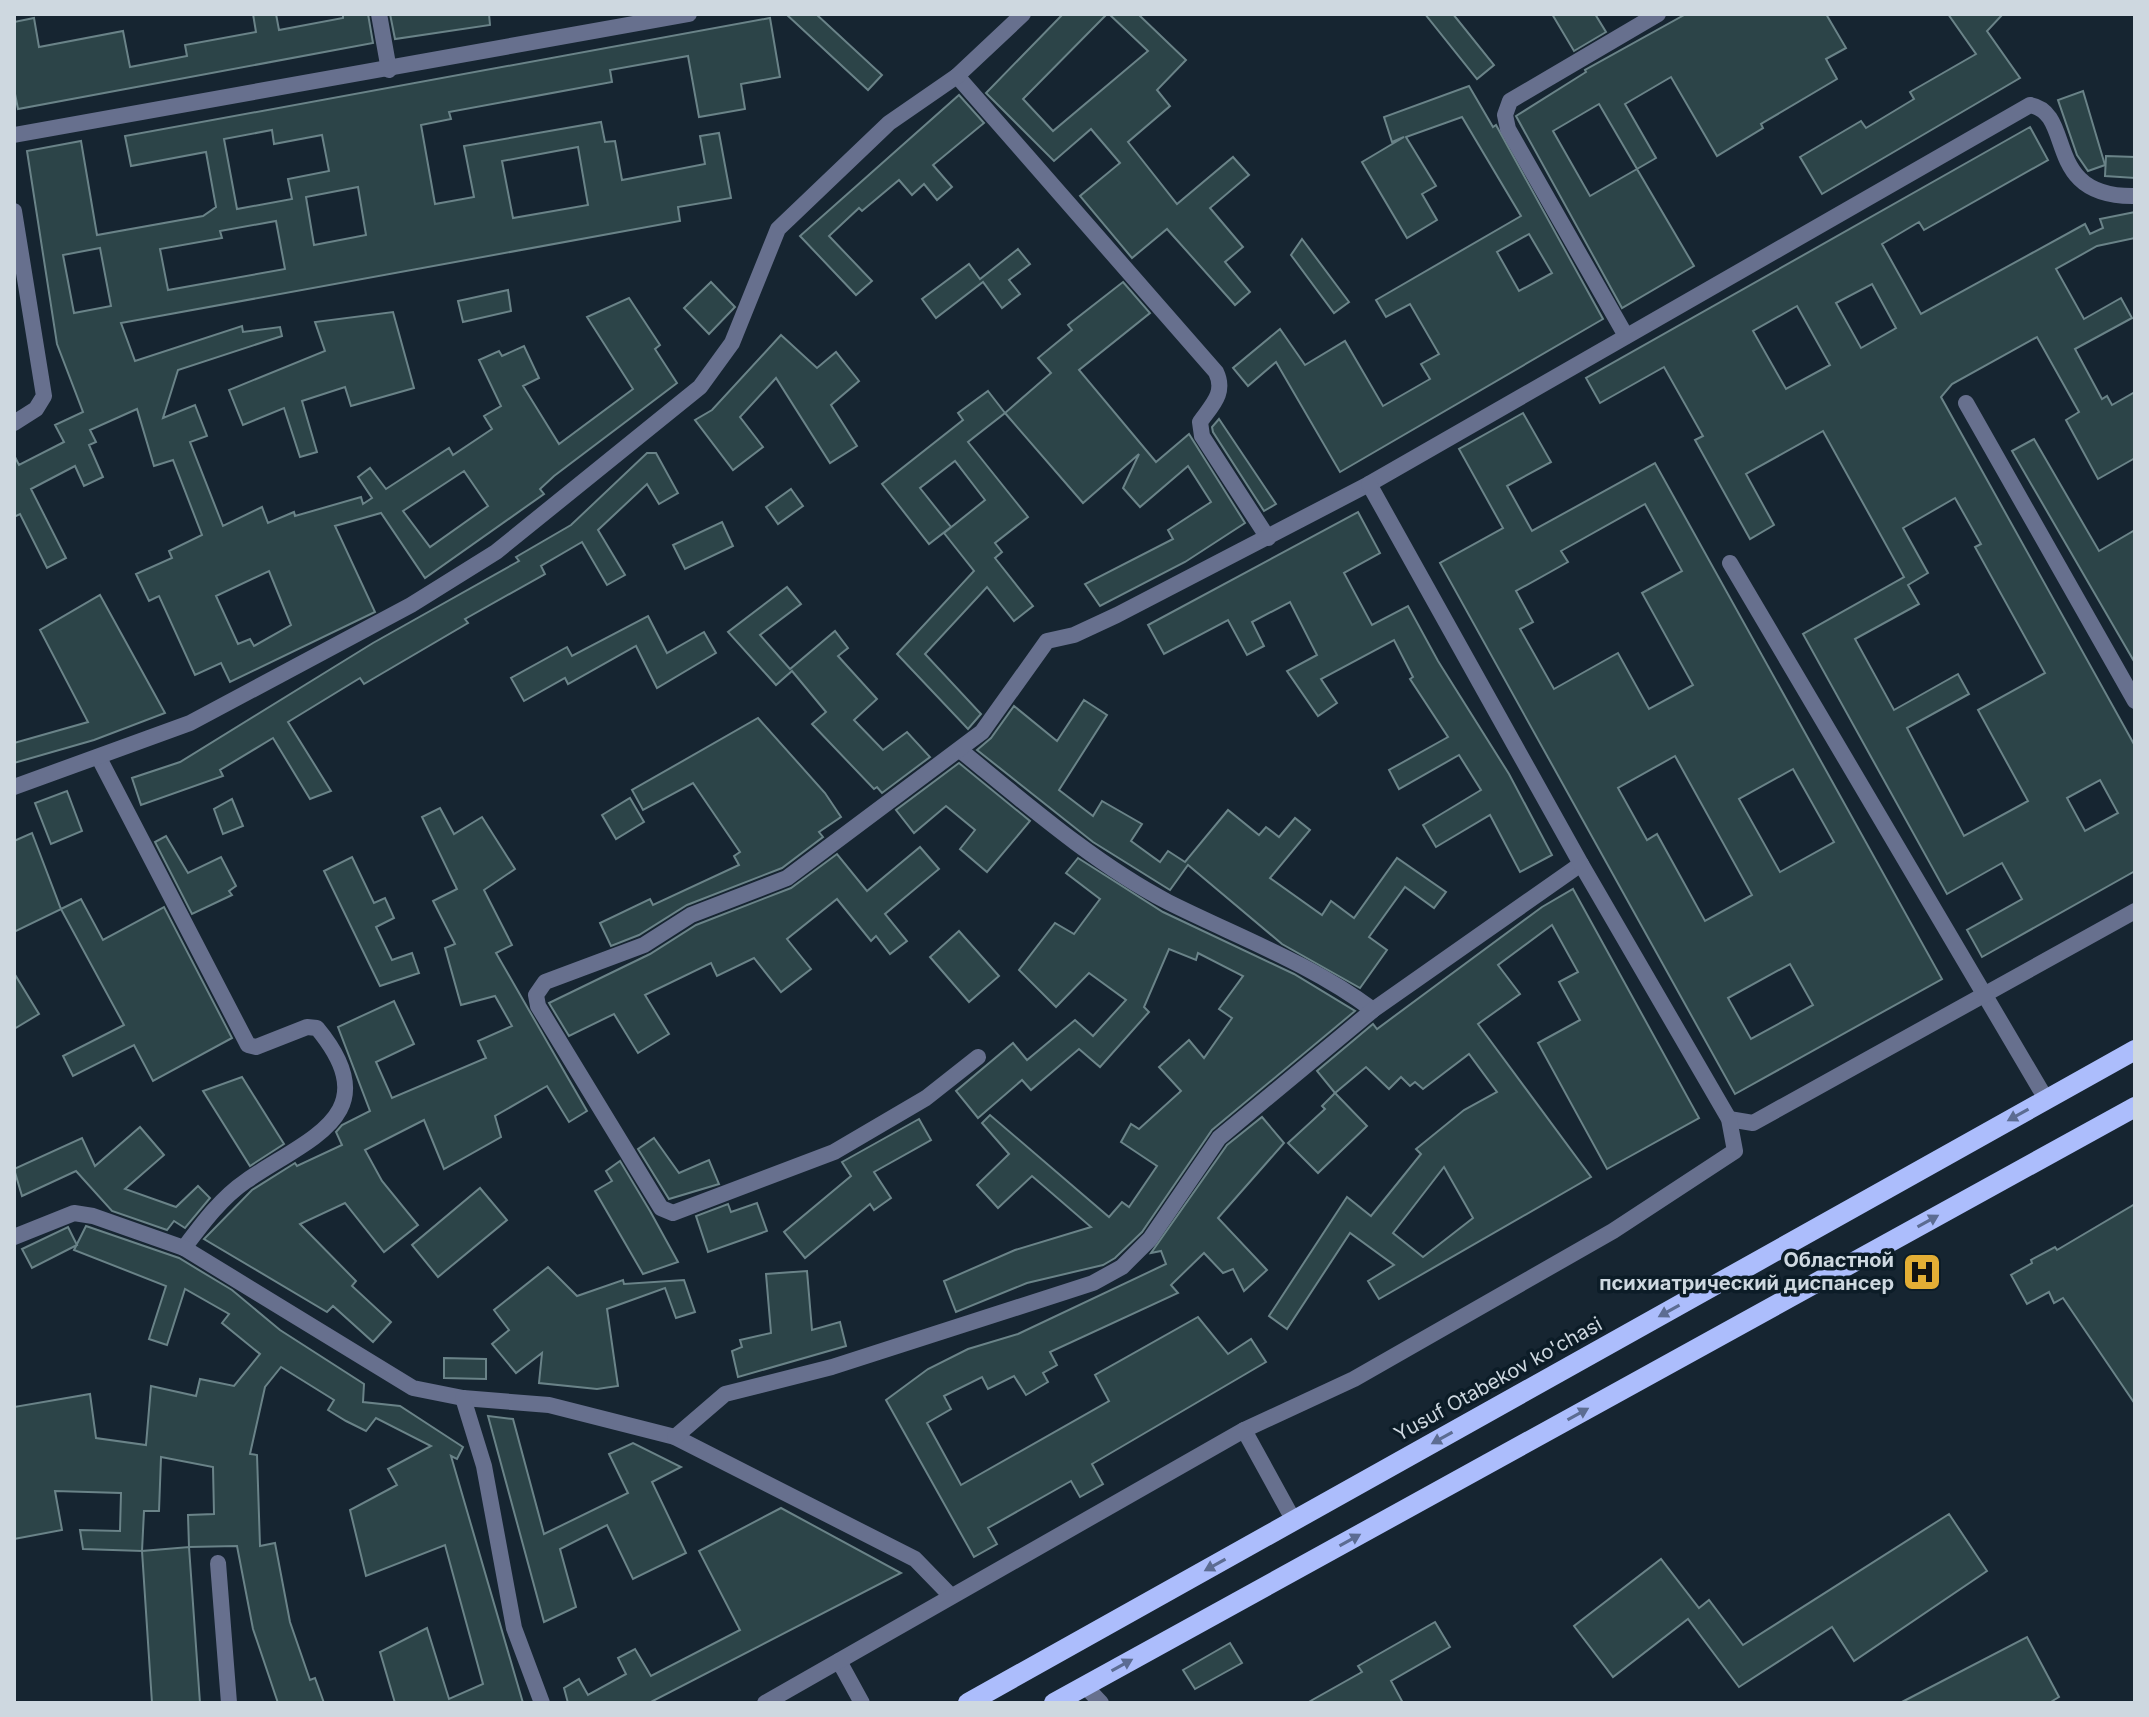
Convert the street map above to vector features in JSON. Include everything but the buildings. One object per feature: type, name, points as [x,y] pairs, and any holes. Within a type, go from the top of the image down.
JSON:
[{"type":"main road","name":"Yusuf Otabekov ko'chasi","points":[[968,1703],[2135,1050]]},
{"type":"main road","points":[[1054,1703],[2135,1107]]},
{"type":"street","points":[[379,14],[389,70]]},
{"type":"street","points":[[14,135],[689,14]]},
{"type":"street","points":[[14,787],[190,723],[411,605],[496,552],[700,387],[732,343],[778,229],[889,123],[957,76],[1023,14]]},
{"type":"street","points":[[1626,336],[1508,129],[1505,115],[1510,101],[1658,14]]},
{"type":"street","points":[[957,76],[1216,372],[1221,382],[1220,394],[1200,422],[1202,436],[1268,538]]},
{"type":"street","points":[[978,1057],[926,1098],[834,1152],[673,1213],[661,1208],[538,1006],[536,995],[545,982],[644,945],[691,915],[787,878],[982,732],[1047,641],[1074,635],[1369,484],[2030,105],[2039,107],[2048,118],[2076,176],[2085,186],[2108,196],[2135,196]]},
{"type":"street","points":[[14,211],[44,396],[36,409],[14,423]]},
{"type":"street","points":[[1966,403],[2135,701]]},
{"type":"street","points":[[765,1703],[1244,1430],[1354,1379],[1613,1231],[1711,1170],[1735,1151],[1729,1119],[1581,864],[1369,484]]},
{"type":"street","points":[[1730,563],[2046,1099]]},
{"type":"street","points":[[960,750],[1032,809],[1165,901],[1335,981],[1373,1010]]},
{"type":"street","points":[[99,758],[248,1045],[256,1047],[307,1027],[317,1028],[348,1085],[344,1105],[328,1125],[305,1146],[245,1182],[211,1212],[184,1248]]},
{"type":"street","points":[[675,1437],[725,1394],[832,1367],[1093,1283],[1122,1267],[1150,1239],[1219,1138],[1373,1010],[1581,864]]},
{"type":"street","points":[[1729,1119],[1753,1123],[2135,911]]},
{"type":"street","points":[[14,1237],[74,1213],[93,1216],[184,1248],[413,1388],[463,1398],[549,1405],[675,1437],[915,1559],[951,1596]]},
{"type":"street","points":[[463,1398],[484,1466],[514,1628],[542,1703]]},
{"type":"street","points":[[1244,1430],[1294,1521]]},
{"type":"street","points":[[218,1563],[229,1703]]},
{"type":"street","points":[[839,1661],[862,1703]]},
{"type":"street","points":[[1085,1686],[1101,1703]]},
{"type":"place","name":"Областной психиатрический диспансер","points":[[1922,1272]]}]
